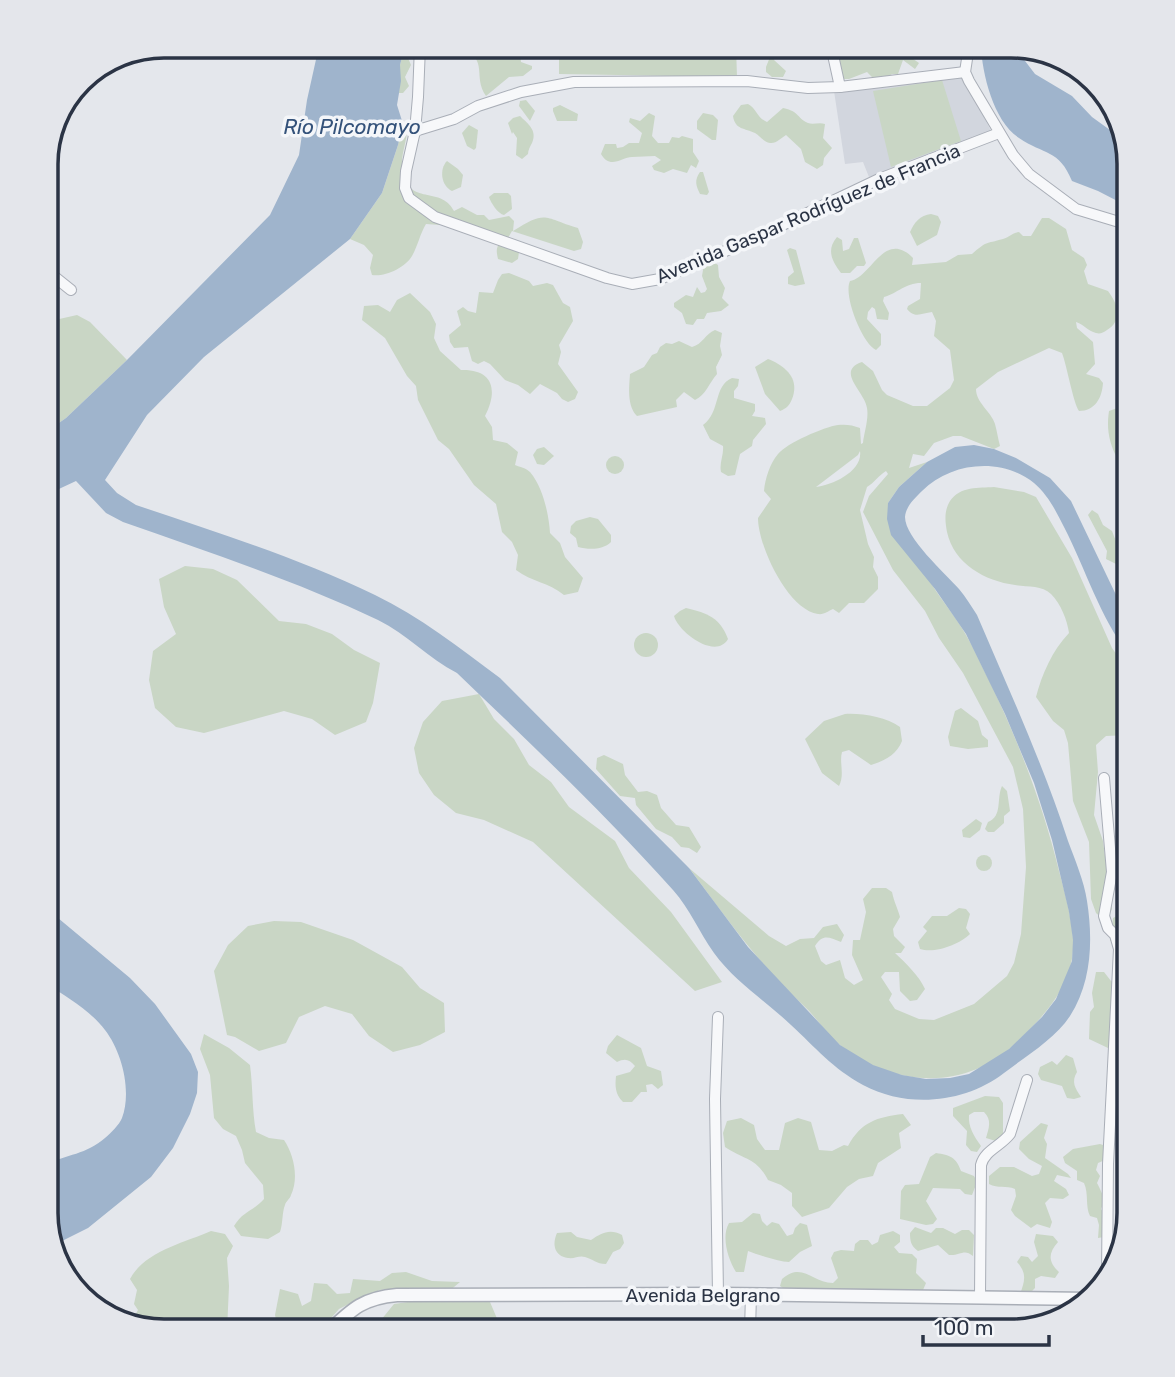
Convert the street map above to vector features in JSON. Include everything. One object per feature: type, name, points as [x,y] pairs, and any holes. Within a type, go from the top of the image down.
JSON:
[{"type":"street","name":"Avenida Gaspar Rodríguez de Francia","points":[[419,58],[415,131],[405,188],[409,198],[435,217],[595,274],[632,284],[660,279],[751,240],[879,179],[999,133]]},
{"type":"street","points":[[834,58],[840,88]]},
{"type":"street","points":[[968,58],[965,72],[999,133],[1029,174],[1076,209],[1117,221]]},
{"type":"street","points":[[415,131],[454,119],[478,106],[521,92],[573,82],[747,82],[807,88],[840,88],[965,72]]},
{"type":"street","points":[[58,280],[71,290]]},
{"type":"street","points":[[1104,778],[1112,872],[1104,916],[1117,942]]},
{"type":"street","points":[[1107,1257],[1108,1164],[1117,998]]},
{"type":"street","points":[[718,1017],[715,1100],[718,1294]]},
{"type":"street","points":[[980,1297],[981,1165],[987,1153],[1010,1133],[1027,1080]]},
{"type":"street","points":[[750,1319],[751,1294]]},
{"type":"street","name":"Avenida Belgrano","points":[[342,1319],[368,1299],[384,1296],[751,1294],[1073,1299]]},
{"type":"shaded area","points":[[963,76],[991,131],[869,177],[863,162],[845,164],[834,91]]},
{"type":"green space","points":[[402,58],[408,58],[411,65],[405,77],[409,86],[403,93],[399,93]]},
{"type":"green space","points":[[475,58],[520,58],[521,62],[532,66],[532,69],[523,76],[509,77],[486,96],[480,82]]},
{"type":"green space","points":[[559,58],[736,58],[737,77],[559,74]]},
{"type":"green space","points":[[770,58],[774,58],[786,71],[783,77],[772,77],[766,72]]},
{"type":"green space","points":[[839,58],[912,58],[919,63],[915,69],[903,60],[898,74],[886,78],[872,77],[867,72],[842,79]]},
{"type":"green space","points":[[942,80],[961,141],[891,167],[873,91]]},
{"type":"green space","points":[[526,100],[535,111],[530,121],[519,106],[520,101]]},
{"type":"green space","points":[[748,104],[767,122],[783,108],[793,111],[808,123],[825,124],[823,138],[832,148],[824,158],[823,165],[817,169],[805,162],[801,149],[786,135],[770,143],[738,126],[733,116],[741,105]]},
{"type":"green space","points":[[560,105],[578,114],[577,121],[557,121],[553,108]]},
{"type":"green space","points":[[649,113],[655,116],[652,136],[658,143],[669,143],[672,137],[693,139],[693,152],[699,161],[696,168],[691,165],[687,173],[673,169],[664,173],[654,170],[652,166],[661,160],[655,156],[628,158],[616,162],[605,159],[601,154],[605,144],[616,144],[617,148],[629,143],[639,143],[642,133],[629,122],[630,118],[640,121]]},
{"type":"green space","points":[[703,113],[713,115],[718,120],[716,140],[697,129],[697,121]]},
{"type":"green space","points":[[520,116],[534,134],[528,154],[522,159],[516,155],[517,138],[513,132],[512,134],[508,123]]},
{"type":"green space","points":[[403,124],[407,129],[402,159],[404,177],[416,191],[440,198],[454,211],[462,207],[477,215],[484,215],[489,220],[509,216],[514,221],[513,231],[540,218],[578,228],[583,242],[581,249],[574,251],[512,231],[508,238],[519,252],[518,259],[512,263],[498,259],[497,249],[501,241],[492,231],[488,232],[458,219],[455,226],[426,224],[412,256],[405,264],[389,273],[372,275],[370,268],[373,255],[364,245],[350,239],[382,193]]},
{"type":"green space","points":[[469,125],[478,130],[474,150],[467,146],[462,133]]},
{"type":"green space","points":[[447,161],[463,175],[461,187],[452,191],[445,185],[442,177]]},
{"type":"green space","points":[[700,172],[703,172],[709,192],[707,195],[700,194],[697,188],[696,180]]},
{"type":"green space","points":[[494,193],[508,193],[511,196],[512,209],[504,215],[497,210],[489,197]]},
{"type":"green space","points":[[931,214],[938,216],[941,222],[937,235],[917,246],[910,232],[918,220]]},
{"type":"green space","points":[[1042,218],[1049,218],[1066,229],[1072,250],[1084,258],[1087,265],[1084,271],[1088,284],[1108,291],[1114,301],[1117,317],[1112,326],[1104,332],[1093,332],[1076,322],[1077,328],[1093,342],[1095,364],[1086,374],[1099,378],[1103,383],[1099,398],[1089,409],[1079,411],[1062,353],[1049,348],[998,372],[976,389],[978,399],[995,424],[1000,446],[994,449],[961,436],[934,443],[924,456],[913,454],[909,468],[927,462],[899,487],[888,503],[929,580],[972,647],[1020,751],[1046,822],[1069,912],[1073,954],[1065,983],[1058,996],[1018,1041],[998,1058],[954,1076],[907,1076],[883,1070],[835,1041],[757,957],[689,868],[769,936],[786,946],[800,939],[814,938],[823,927],[837,924],[844,935],[841,942],[826,938],[815,946],[821,961],[826,965],[840,960],[845,978],[854,985],[863,980],[852,955],[853,940],[860,940],[866,912],[863,899],[872,888],[886,888],[892,892],[900,917],[893,929],[894,936],[905,947],[901,953],[895,953],[908,965],[925,989],[917,1000],[910,1001],[900,991],[899,972],[885,972],[881,977],[892,994],[889,1000],[895,1009],[919,1019],[934,1020],[974,1004],[1007,976],[1014,963],[1021,934],[1026,867],[1023,809],[1013,767],[963,673],[939,638],[925,611],[893,570],[863,512],[869,496],[888,474],[886,471],[867,487],[860,510],[874,557],[873,567],[878,577],[878,589],[864,603],[849,603],[839,613],[833,609],[818,614],[807,610],[796,601],[769,560],[758,518],[771,499],[764,491],[768,471],[783,450],[815,432],[841,425],[860,428],[861,444],[863,443],[867,408],[851,376],[854,366],[862,362],[873,371],[887,395],[913,406],[927,406],[950,388],[954,380],[950,350],[934,336],[936,321],[932,312],[916,315],[907,309],[920,299],[921,283],[884,297],[883,301],[889,313],[888,320],[877,319],[872,307],[868,312],[867,319],[881,334],[881,345],[876,350],[865,338],[855,318],[849,297],[850,281],[858,278],[886,252],[894,249],[913,258],[912,265],[946,262],[958,255],[972,254],[986,244],[1019,232],[1023,236],[1031,236]],"holes":[[[860,451],[860,458],[846,476],[816,487]]]},
{"type":"green space","points":[[837,237],[842,240],[843,251],[849,249],[854,238],[858,238],[866,263],[864,266],[857,266],[850,273],[841,273],[831,251]]},
{"type":"green space","points":[[787,250],[796,250],[805,284],[788,284],[788,277],[794,272]]},
{"type":"green space","points":[[712,261],[718,265],[719,277],[725,288],[722,298],[729,305],[721,311],[707,313],[704,319],[697,319],[693,325],[686,324],[674,303],[686,295],[693,297],[697,287],[701,293],[705,292],[707,289],[702,276],[704,264]]},
{"type":"green space","points":[[509,273],[529,281],[533,286],[547,283],[553,285],[563,303],[570,307],[573,321],[559,345],[561,352],[558,364],[578,392],[575,399],[568,402],[540,384],[530,394],[505,380],[490,364],[472,361],[468,347],[454,348],[450,342],[449,335],[461,325],[457,311],[463,307],[476,313],[479,292],[493,293],[502,274]]},
{"type":"green space","points":[[410,293],[430,312],[436,324],[434,338],[440,351],[461,370],[481,373],[490,383],[491,398],[485,416],[492,427],[493,440],[507,443],[518,452],[515,465],[535,478],[544,501],[550,533],[560,543],[565,557],[583,578],[578,592],[564,595],[516,570],[518,555],[512,542],[502,532],[496,504],[474,485],[449,449],[438,440],[418,400],[416,386],[407,376],[385,338],[362,320],[364,306],[378,305],[390,312],[397,300]]},
{"type":"green space","points":[[77,315],[90,322],[127,360],[58,424],[58,319]]},
{"type":"green space","points":[[715,330],[722,333],[722,355],[716,367],[717,374],[702,395],[695,400],[684,392],[676,400],[677,407],[637,416],[630,402],[630,374],[644,367],[652,355],[666,343],[679,341],[692,347]]},
{"type":"green space","points":[[768,359],[786,369],[793,379],[792,399],[786,408],[780,411],[765,394],[755,367]]},
{"type":"green space","points":[[732,378],[739,379],[734,398],[755,404],[752,416],[765,418],[766,424],[753,440],[752,446],[740,454],[735,475],[728,476],[721,472],[723,446],[710,439],[703,425],[709,420],[722,387]]},
{"type":"green space","points":[[1117,408],[1117,456],[1111,445],[1108,429],[1109,411]]},
{"type":"green space","points":[[544,447],[554,456],[544,465],[537,464],[533,455],[537,449]]},
{"type":"green space","points":[[615,456],[621,459],[624,465],[621,471],[615,474],[609,471],[606,465],[609,459]]},
{"type":"green space","points":[[994,487],[1036,497],[1072,558],[1117,655],[1117,736],[1106,736],[1096,745],[1098,772],[1094,815],[1103,841],[1112,909],[1106,922],[1096,913],[1091,899],[1089,842],[1073,801],[1068,743],[1064,730],[1053,721],[1036,697],[1048,663],[1069,633],[1067,623],[1055,598],[1047,591],[993,580],[972,569],[956,553],[947,532],[946,512],[954,496],[970,489]]},
{"type":"green space","points":[[1092,510],[1098,514],[1103,525],[1112,531],[1117,544],[1116,564],[1106,559],[1107,551],[1088,515]]},
{"type":"green space","points":[[590,517],[598,519],[611,535],[608,545],[596,549],[578,547],[576,538],[570,533],[571,526],[576,521]]},
{"type":"green space","points":[[185,566],[213,569],[237,580],[279,621],[306,624],[332,634],[354,650],[380,663],[373,703],[366,722],[335,735],[312,719],[284,711],[204,733],[176,727],[155,708],[149,680],[153,651],[176,634],[164,607],[159,579]]},
{"type":"green space","points":[[686,608],[701,612],[717,621],[728,639],[715,647],[698,642],[683,630],[674,616]]},
{"type":"green space","points":[[646,633],[654,637],[658,645],[654,653],[646,657],[638,653],[634,645],[638,637]]},
{"type":"green space","points":[[479,694],[494,719],[514,739],[529,765],[551,782],[569,807],[615,841],[629,868],[671,912],[722,982],[695,991],[533,842],[484,820],[456,813],[434,795],[419,773],[414,748],[423,722],[442,701]]},
{"type":"green space","points":[[961,708],[978,721],[982,735],[988,740],[988,747],[968,749],[950,746],[948,737],[955,711]]},
{"type":"green space","points":[[845,714],[874,716],[888,721],[900,727],[902,741],[890,756],[871,765],[849,750],[842,752],[842,777],[839,786],[822,773],[805,739],[824,721]]},
{"type":"green space","points":[[604,755],[623,764],[625,775],[638,792],[647,791],[657,795],[661,808],[676,825],[689,827],[701,847],[697,853],[681,847],[672,837],[656,829],[636,805],[635,798],[620,796],[596,769],[597,758]]},
{"type":"green space","points":[[1002,786],[1007,791],[1010,811],[1004,816],[1004,823],[994,832],[988,832],[985,829],[988,822],[996,816]]},
{"type":"green space","points":[[976,819],[982,823],[980,830],[970,838],[963,837],[962,830]]},
{"type":"green space","points":[[984,855],[990,857],[990,869],[984,871],[978,869],[976,863],[978,857]]},
{"type":"green space","points":[[959,908],[966,909],[970,914],[966,928],[970,934],[947,947],[920,949],[918,942],[927,931],[923,927],[932,916],[947,916]]},
{"type":"green space","points":[[1117,916],[1117,940],[1110,941],[1113,918]]},
{"type":"green space","points":[[274,921],[301,922],[353,940],[402,967],[420,988],[444,1003],[445,1032],[420,1045],[393,1052],[369,1036],[352,1014],[325,1006],[299,1017],[286,1043],[259,1051],[227,1035],[214,971],[228,945],[248,926]]},
{"type":"green space","points":[[1096,972],[1104,972],[1117,985],[1116,1025],[1110,1028],[1115,1047],[1108,1048],[1089,1039],[1090,1012],[1094,1007],[1092,993]]},
{"type":"green space","points":[[204,1034],[229,1048],[250,1065],[256,1132],[269,1138],[284,1140],[293,1160],[295,1181],[284,1208],[280,1232],[268,1239],[241,1236],[234,1226],[264,1199],[263,1185],[245,1163],[236,1136],[223,1129],[214,1118],[210,1075],[200,1049]]},
{"type":"green space","points":[[617,1035],[641,1048],[647,1066],[661,1071],[663,1085],[658,1089],[652,1084],[646,1085],[647,1092],[641,1092],[632,1102],[623,1102],[618,1096],[616,1076],[630,1072],[635,1066],[627,1060],[617,1062],[606,1053]]},
{"type":"green space","points":[[1066,1055],[1073,1058],[1077,1072],[1074,1085],[1081,1097],[1074,1099],[1067,1098],[1062,1086],[1041,1080],[1038,1074],[1040,1067],[1052,1061],[1057,1065]]},
{"type":"green space","points":[[985,1096],[999,1097],[1003,1103],[1003,1137],[999,1142],[986,1138],[988,1118],[984,1112],[974,1112],[969,1115],[969,1124],[981,1146],[977,1152],[971,1151],[966,1145],[967,1131],[953,1116],[953,1108]]},
{"type":"green space","points":[[903,1114],[911,1125],[899,1133],[901,1148],[878,1163],[873,1176],[859,1179],[847,1187],[829,1208],[802,1217],[792,1206],[792,1193],[768,1180],[754,1163],[725,1147],[723,1133],[727,1121],[741,1118],[754,1125],[757,1139],[765,1150],[779,1150],[785,1123],[798,1118],[811,1122],[819,1150],[832,1151],[844,1145],[848,1146],[858,1131],[871,1122]]},
{"type":"green space","points":[[1041,1123],[1048,1125],[1044,1138],[1047,1144],[1045,1158],[1071,1178],[1057,1175],[1054,1181],[1066,1189],[1069,1195],[1063,1199],[1050,1198],[1045,1203],[1052,1222],[1050,1228],[1037,1224],[1031,1228],[1011,1210],[1016,1196],[1015,1189],[989,1184],[989,1176],[1000,1167],[1014,1167],[1032,1176],[1039,1174],[1042,1166],[1019,1149],[1020,1142]]},
{"type":"green space","points":[[1100,1144],[1106,1146],[1105,1160],[1098,1163],[1096,1170],[1100,1176],[1097,1183],[1103,1199],[1101,1209],[1105,1215],[1104,1237],[1098,1238],[1099,1225],[1097,1218],[1090,1216],[1084,1183],[1077,1180],[1077,1171],[1065,1163],[1063,1157],[1073,1149]]},
{"type":"green space","points":[[936,1153],[952,1158],[961,1171],[974,1176],[977,1182],[972,1195],[965,1194],[960,1189],[933,1188],[926,1201],[937,1219],[933,1224],[900,1219],[901,1191],[905,1185],[919,1184],[930,1157]]},
{"type":"green space","points":[[753,1213],[760,1214],[767,1226],[772,1222],[779,1224],[787,1236],[793,1234],[800,1223],[807,1225],[812,1246],[789,1262],[748,1251],[744,1272],[736,1272],[726,1248],[727,1229],[729,1223],[742,1222]]},
{"type":"green space","points":[[915,1227],[931,1233],[936,1228],[943,1228],[955,1234],[969,1230],[974,1235],[973,1256],[964,1252],[949,1255],[938,1245],[918,1251],[910,1238]]},
{"type":"green space","points":[[211,1231],[225,1234],[233,1246],[227,1258],[228,1319],[164,1319],[135,1315],[138,1310],[134,1304],[137,1290],[130,1279],[145,1261],[166,1249]]},
{"type":"green space","points":[[893,1231],[900,1235],[900,1242],[894,1247],[899,1253],[912,1254],[917,1259],[916,1273],[926,1283],[923,1290],[917,1293],[786,1290],[780,1286],[782,1279],[796,1272],[833,1283],[838,1278],[831,1258],[834,1252],[854,1251],[855,1244],[860,1240],[868,1240],[872,1245],[878,1242],[880,1235]]},
{"type":"green space","points":[[571,1232],[577,1237],[591,1240],[602,1233],[614,1232],[622,1235],[624,1243],[620,1249],[613,1252],[606,1264],[583,1257],[563,1257],[555,1249],[557,1233]]},
{"type":"green space","points":[[1036,1234],[1053,1236],[1058,1242],[1051,1257],[1059,1272],[1055,1278],[1041,1276],[1035,1279],[1035,1288],[1030,1293],[1020,1294],[1024,1277],[1017,1262],[1021,1256],[1028,1257],[1032,1262],[1038,1256],[1034,1242]]},
{"type":"green space","points":[[406,1272],[432,1281],[460,1282],[448,1292],[406,1288],[379,1290],[368,1299],[339,1309],[330,1319],[276,1319],[280,1289],[298,1294],[302,1306],[311,1301],[314,1283],[327,1284],[337,1294],[350,1293],[353,1279],[380,1281],[392,1273]]},
{"type":"green space","points":[[435,1298],[476,1299],[490,1302],[497,1319],[382,1319],[394,1304]]},
{"type":"water","name":"Río Pilcomayo","points":[[316,58],[402,58],[397,105],[403,124],[382,193],[350,239],[204,357],[147,415],[105,480],[117,493],[136,505],[287,557],[375,595],[424,623],[455,645],[500,678],[689,868],[748,947],[840,1045],[873,1065],[902,1075],[926,1079],[969,1074],[1009,1049],[1042,1017],[1056,999],[1072,961],[1073,940],[1052,840],[1034,783],[1005,714],[966,634],[935,589],[891,535],[887,519],[888,503],[899,487],[927,462],[955,447],[974,445],[994,449],[1016,458],[1050,478],[1071,501],[1117,597],[1117,637],[1101,609],[1055,509],[1034,483],[1021,475],[992,466],[977,466],[947,474],[917,496],[905,517],[911,535],[918,545],[959,589],[977,615],[1048,784],[1084,886],[1090,930],[1087,975],[1070,1016],[1048,1040],[989,1083],[954,1096],[917,1100],[880,1093],[863,1085],[842,1072],[731,973],[714,953],[673,890],[621,834],[457,673],[378,620],[284,580],[123,522],[106,513],[76,481],[58,489],[58,424],[127,360],[270,215],[299,155]]},
{"type":"water","points":[[982,58],[1023,59],[1035,74],[1072,96],[1092,117],[1112,132],[1117,164],[1117,201],[1072,181],[1056,158],[1010,131],[996,109]]},
{"type":"water","points":[[58,918],[130,978],[155,1004],[191,1054],[198,1072],[197,1093],[173,1148],[151,1177],[88,1228],[62,1241],[58,1213],[58,1160],[84,1151],[105,1138],[115,1129],[125,1107],[124,1072],[116,1049],[105,1030],[85,1010],[58,991]]}]
